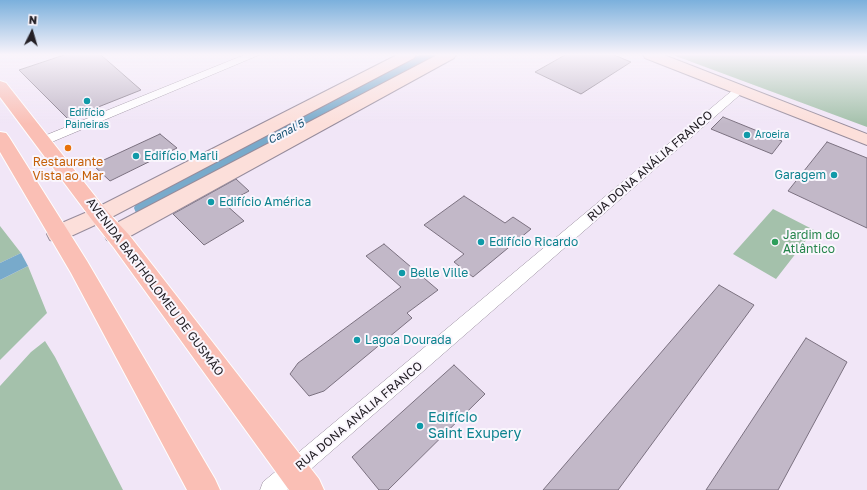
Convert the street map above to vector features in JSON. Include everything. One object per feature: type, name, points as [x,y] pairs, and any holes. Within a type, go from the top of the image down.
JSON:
[{"type":"main road","points":[[58,234],[99,215],[365,78]]},
{"type":"main road","points":[[115,234],[406,78]]},
{"type":"main road","points":[[706,78],[867,140]]},
{"type":"main road","name":"AVENIDA BARTHOLOMEU DE GUSMÃO","points":[[0,86],[115,234],[301,480]]},
{"type":"main road","points":[[0,137],[78,267],[204,490]]},
{"type":"street","points":[[43,141],[198,78]]},
{"type":"street","name":"RUA DONA ANÁLIA FRANCO","points":[[271,490],[301,480],[738,91]]},
{"type":"green space","points":[[735,78],[867,78],[867,127]]},
{"type":"green space","name":"Jardim do Atlântico","points":[[773,209],[814,230],[776,279],[733,254]]},
{"type":"green space","points":[[0,226],[21,253],[0,263]]},
{"type":"green space","points":[[28,266],[47,313],[0,360],[0,280]]},
{"type":"green space","points":[[45,341],[55,357],[123,490],[0,490],[0,386],[31,352]]},
{"type":"water","points":[[21,253],[28,266],[0,280],[0,263]]},
{"type":"building","points":[[27,78],[127,78],[141,90],[68,119]]},
{"type":"building","points":[[547,78],[606,78],[581,94]]},
{"type":"building","name":"Aroeira","points":[[723,117],[782,141],[772,154],[711,129]]},
{"type":"building","name":"Edifício Marli","points":[[160,134],[177,148],[110,181],[93,165]]},
{"type":"building","name":"Garagem","points":[[827,142],[867,158],[867,228],[788,191]]},
{"type":"building","name":"Edifício América","points":[[236,179],[249,191],[225,204],[244,221],[204,245],[173,214]]},
{"type":"building","name":"Edifício Ricardo","points":[[464,196],[505,223],[513,217],[531,229],[473,277],[454,262],[464,254],[424,225]]},
{"type":"building","name":"Lagoa Dourada","points":[[384,244],[438,290],[407,313],[412,318],[324,391],[309,396],[290,374],[298,363],[401,287],[366,256]]},
{"type":"building","points":[[719,285],[754,305],[618,490],[543,490]]},
{"type":"building","points":[[806,338],[847,362],[778,490],[706,490]]},
{"type":"building","name":"Edifício Saint Exupery","points":[[454,365],[485,394],[388,490],[379,490],[352,457]]},
{"type":"waterway","name":"Canal 5","points":[[143,208],[387,78]]},
{"type":"place","name":"Edifício Paineiras","points":[[87,101]]},
{"type":"place","name":"Aroeira","points":[[747,135]]},
{"type":"place","name":"Restaurante Vista ao Mar","points":[[68,148]]},
{"type":"place","name":"Edifício Marli","points":[[136,156]]},
{"type":"place","name":"Garagem","points":[[834,175]]},
{"type":"place","name":"Edifício América","points":[[211,202]]},
{"type":"place","name":"Edifício Ricardo","points":[[481,242]]},
{"type":"place","name":"Jardim do Atlântico","points":[[775,242]]},
{"type":"place","name":"Belle Ville","points":[[402,273]]},
{"type":"place","name":"Lagoa Dourada","points":[[357,340]]},
{"type":"place","name":"Edifício Saint Exupery","points":[[420,426]]}]
